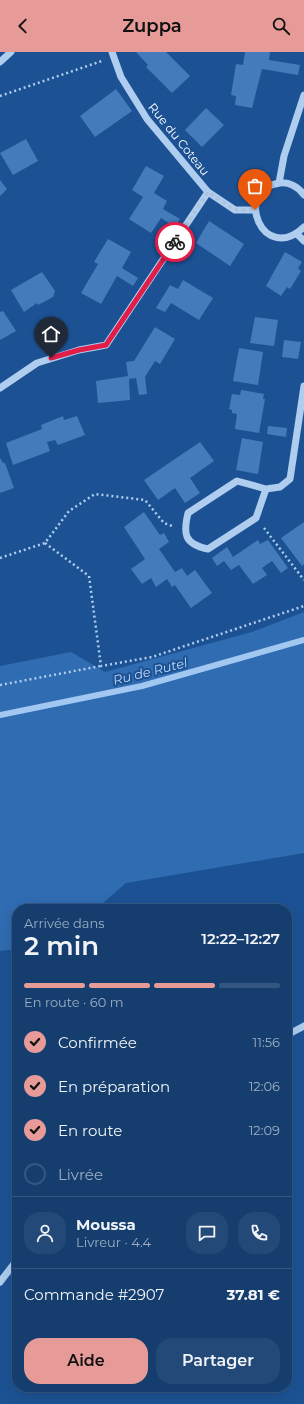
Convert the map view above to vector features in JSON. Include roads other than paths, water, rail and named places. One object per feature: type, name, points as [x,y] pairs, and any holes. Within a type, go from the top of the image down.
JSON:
[{"type":"street","points":[[0,62],[11,52]]},
{"type":"street","name":"Rue du Coteau","points":[[113,55],[121,77],[147,119],[208,192],[235,210],[255,210]]},
{"type":"street","points":[[280,183],[284,156],[304,95]]},
{"type":"street","points":[[304,195],[296,187],[280,183],[270,186],[262,192],[257,201],[255,210],[256,219],[260,228],[272,236],[281,238],[297,234],[304,227]]},
{"type":"street","points":[[0,388],[37,363],[79,350],[106,345],[208,192]]},
{"type":"street","points":[[297,234],[304,241]]},
{"type":"street","points":[[266,489],[256,518],[208,549],[198,547],[189,540],[184,530],[188,513],[237,481],[266,489],[280,487],[290,479],[304,386]]},
{"type":"street","points":[[292,1032],[304,1026]]},
{"type":"street","points":[[0,1282],[12,1266]]},
{"type":"waterway","name":"Ru de Rutel","points":[[0,715],[142,686],[304,640]]}]
